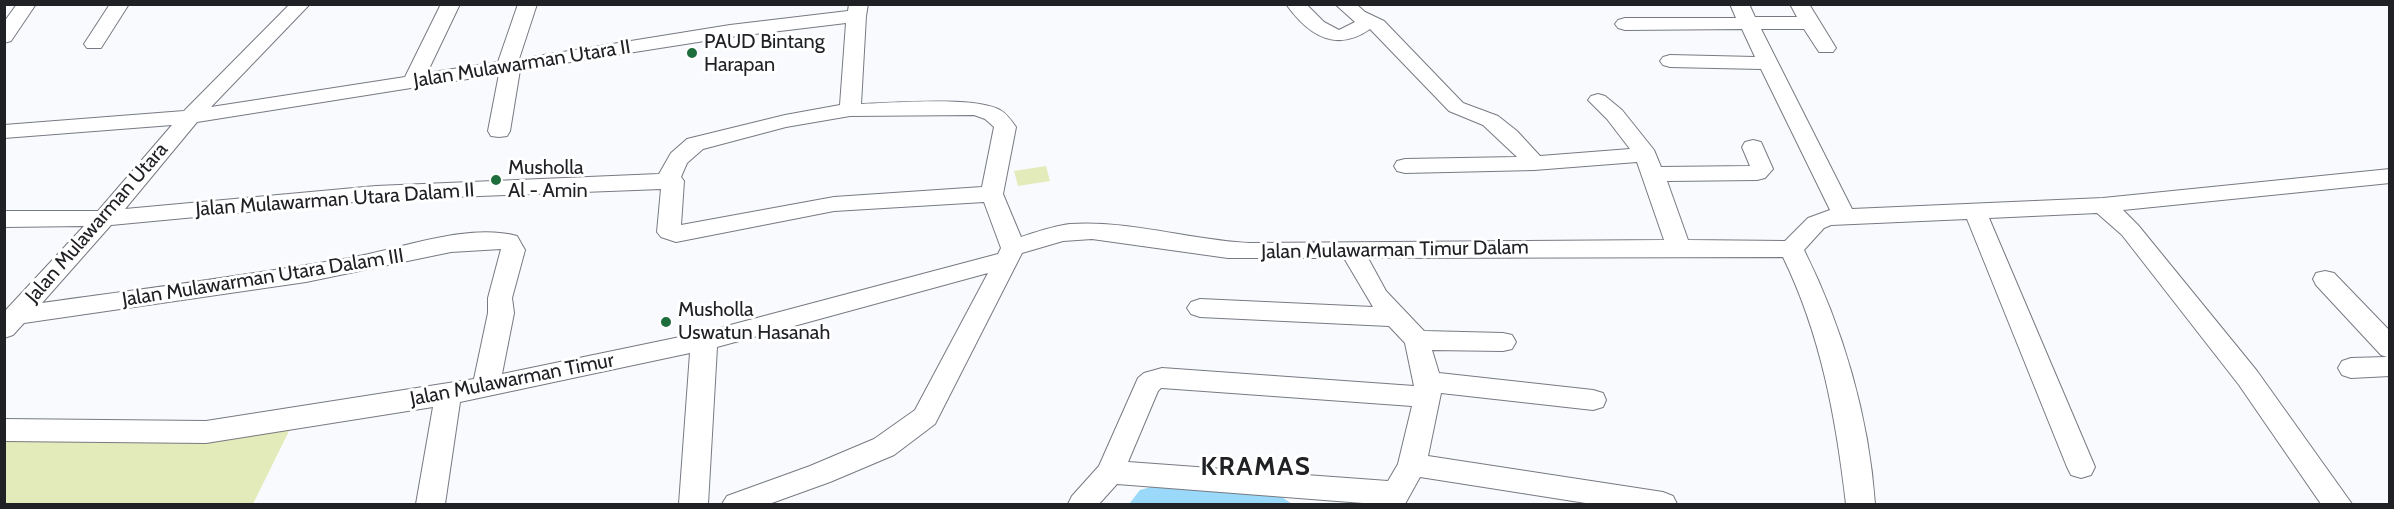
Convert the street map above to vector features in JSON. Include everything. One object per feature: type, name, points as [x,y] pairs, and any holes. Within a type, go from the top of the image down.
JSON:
[{"type":"street","points":[[4,37],[27,4]]},
{"type":"street","points":[[94,44],[120,4]]},
{"type":"street","name":"Jalan Mulawarman Utara","points":[[10,322],[105,218],[190,117],[301,4]]},
{"type":"street","points":[[412,81],[451,4]]},
{"type":"street","points":[[499,131],[508,66],[528,4]]},
{"type":"street","points":[[1294,4],[1315,24],[1333,35],[1348,35],[1370,21]]},
{"type":"street","points":[[1344,4],[1358,16],[1370,21],[1456,107],[1474,110],[1497,123],[1534,163]]},
{"type":"street","points":[[1653,4],[1661,24]]},
{"type":"street","points":[[1799,4],[1826,48]]},
{"type":"street","points":[[850,110],[857,10]]},
{"type":"street","name":"Jalan Mulawarman Utara II","points":[[4,132],[190,117],[508,66],[784,14],[857,10]]},
{"type":"street","points":[[1744,14],[1844,216]]},
{"type":"street","points":[[1625,24],[1661,24],[1744,14],[1810,22]]},
{"type":"street","points":[[1670,62],[1768,63]]},
{"type":"street","points":[[1598,100],[1611,110],[1633,134],[1650,164],[1679,248]]},
{"type":"street","points":[[737,504],[884,447],[925,417],[1011,253],[992,194],[1005,127],[1000,118],[974,109],[850,110],[785,121],[695,144],[684,152],[675,163],[670,177],[673,181],[670,234],[834,204],[992,194]]},
{"type":"street","points":[[1405,166],[1534,163],[1650,164],[1757,173],[1762,169],[1754,147]]},
{"type":"street","points":[[1861,504],[1850,421],[1825,324],[1808,279],[1791,249],[1816,223],[1827,218],[1844,216],[2103,205],[2390,176]]},
{"type":"street","name":"Jalan Mulawarman Utara Dalam II","points":[[4,219],[105,218],[376,193],[673,181]]},
{"type":"street","points":[[2103,205],[2130,230],[2248,378],[2337,504]]},
{"type":"street","points":[[1975,211],[2081,467]]},
{"type":"street","name":"Jalan Mulawarman Timur Dalam","points":[[1011,253],[1067,232],[1085,232],[1247,251],[1791,249]]},
{"type":"street","name":"Jalan Mulawarman Utara Dalam III","points":[[10,322],[349,267],[473,241],[496,240],[509,242],[513,250],[500,298],[501,313],[486,388]]},
{"type":"street","points":[[1110,472],[1394,499],[1412,465],[1427,390],[1417,340],[1377,296],[1358,249]]},
{"type":"street","name":"Jalan Mulawarman Timur","points":[[4,430],[206,432],[448,395],[704,341],[1011,253]]},
{"type":"street","points":[[2325,279],[2390,348]]},
{"type":"street","points":[[1200,308],[1397,317]]},
{"type":"street","points":[[1417,340],[1503,342]]},
{"type":"street","points":[[694,504],[704,341]]},
{"type":"street","points":[[2351,368],[2390,366]]},
{"type":"street","points":[[1082,504],[1110,472],[1147,385],[1153,380],[1162,378],[1593,400]]},
{"type":"street","points":[[430,504],[448,395]]},
{"type":"street","points":[[1412,465],[1663,504]]},
{"type":"green space","points":[[1046,166],[1050,181],[1018,186],[1014,171]]},
{"type":"green space","points":[[291,427],[253,504],[5,504],[4,440]]},
{"type":"water","points":[[1151,487],[1282,497],[1292,504],[1129,504],[1140,490]]},
{"type":"place","name":"PAUD Bintang Harapan","points":[[692,53]]},
{"type":"place","name":"Musholla Al - Amin","points":[[496,180]]},
{"type":"place","name":"Musholla Uswatun Hasanah","points":[[666,322]]},
{"type":"district","name":"KRAMAS","points":[[1256,467]]}]
